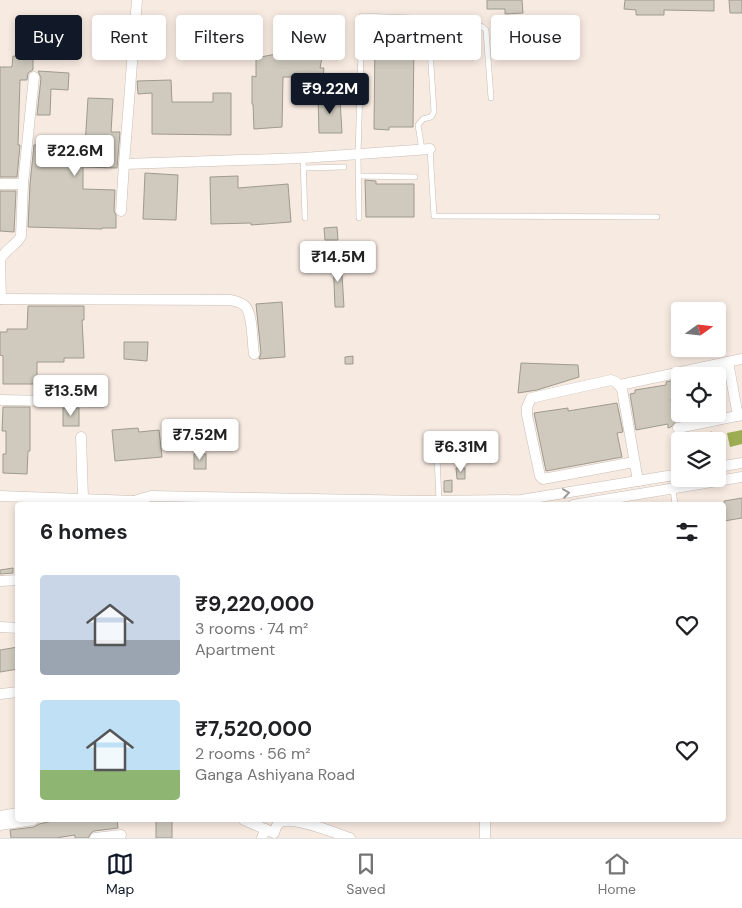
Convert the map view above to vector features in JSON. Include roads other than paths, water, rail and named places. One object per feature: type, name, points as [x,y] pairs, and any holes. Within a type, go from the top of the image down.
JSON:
[{"type":"street","points":[[121,211],[137,0]]},
{"type":"street","points":[[34,77],[21,236],[18,242],[2,255],[0,260],[0,299],[230,300],[239,302],[246,307],[250,315],[254,354]]},
{"type":"street","points":[[124,164],[303,163],[358,155],[426,150]]},
{"type":"street","points":[[0,184],[24,184]]},
{"type":"street","points":[[620,385],[742,359]]},
{"type":"street","points":[[678,428],[740,415],[728,362]]},
{"type":"street","points":[[634,462],[543,480],[540,476],[527,415],[531,398],[611,380],[620,385],[638,481]]},
{"type":"street","points":[[0,400],[102,402]]},
{"type":"street","points":[[81,437],[83,498]]},
{"type":"street","points":[[726,466],[742,463]]},
{"type":"street","points":[[478,502],[521,500],[671,476]]},
{"type":"street","points":[[591,502],[742,477]]},
{"type":"street","points":[[0,496],[83,498],[126,502]]},
{"type":"street","points":[[139,502],[152,496],[197,501],[448,502]]},
{"type":"street","points":[[0,581],[15,580]]},
{"type":"street","points":[[0,627],[15,628]]},
{"type":"street","points":[[0,694],[15,692]]},
{"type":"street","points":[[1,819],[15,814]]},
{"type":"street","points":[[1,819],[15,819]]},
{"type":"street","points":[[247,822],[268,834],[281,822]]},
{"type":"street","points":[[299,822],[350,838]]},
{"type":"street","points":[[485,822],[485,838]]},
{"type":"street","points":[[95,838],[121,835]]},
{"type":"lane","points":[[492,98],[486,30],[481,25],[473,22],[441,19],[436,21],[429,33],[434,112],[431,117],[423,119],[418,125],[426,150],[434,216],[657,217]]},
{"type":"lane","points":[[359,218],[358,155],[361,60]]},
{"type":"lane","points":[[305,218],[303,163],[344,167]]},
{"type":"lane","points":[[358,176],[415,177]]},
{"type":"lane","points":[[436,434],[439,501]]},
{"type":"lane","points":[[638,481],[640,494]]},
{"type":"lane","points":[[673,489],[675,502]]}]
